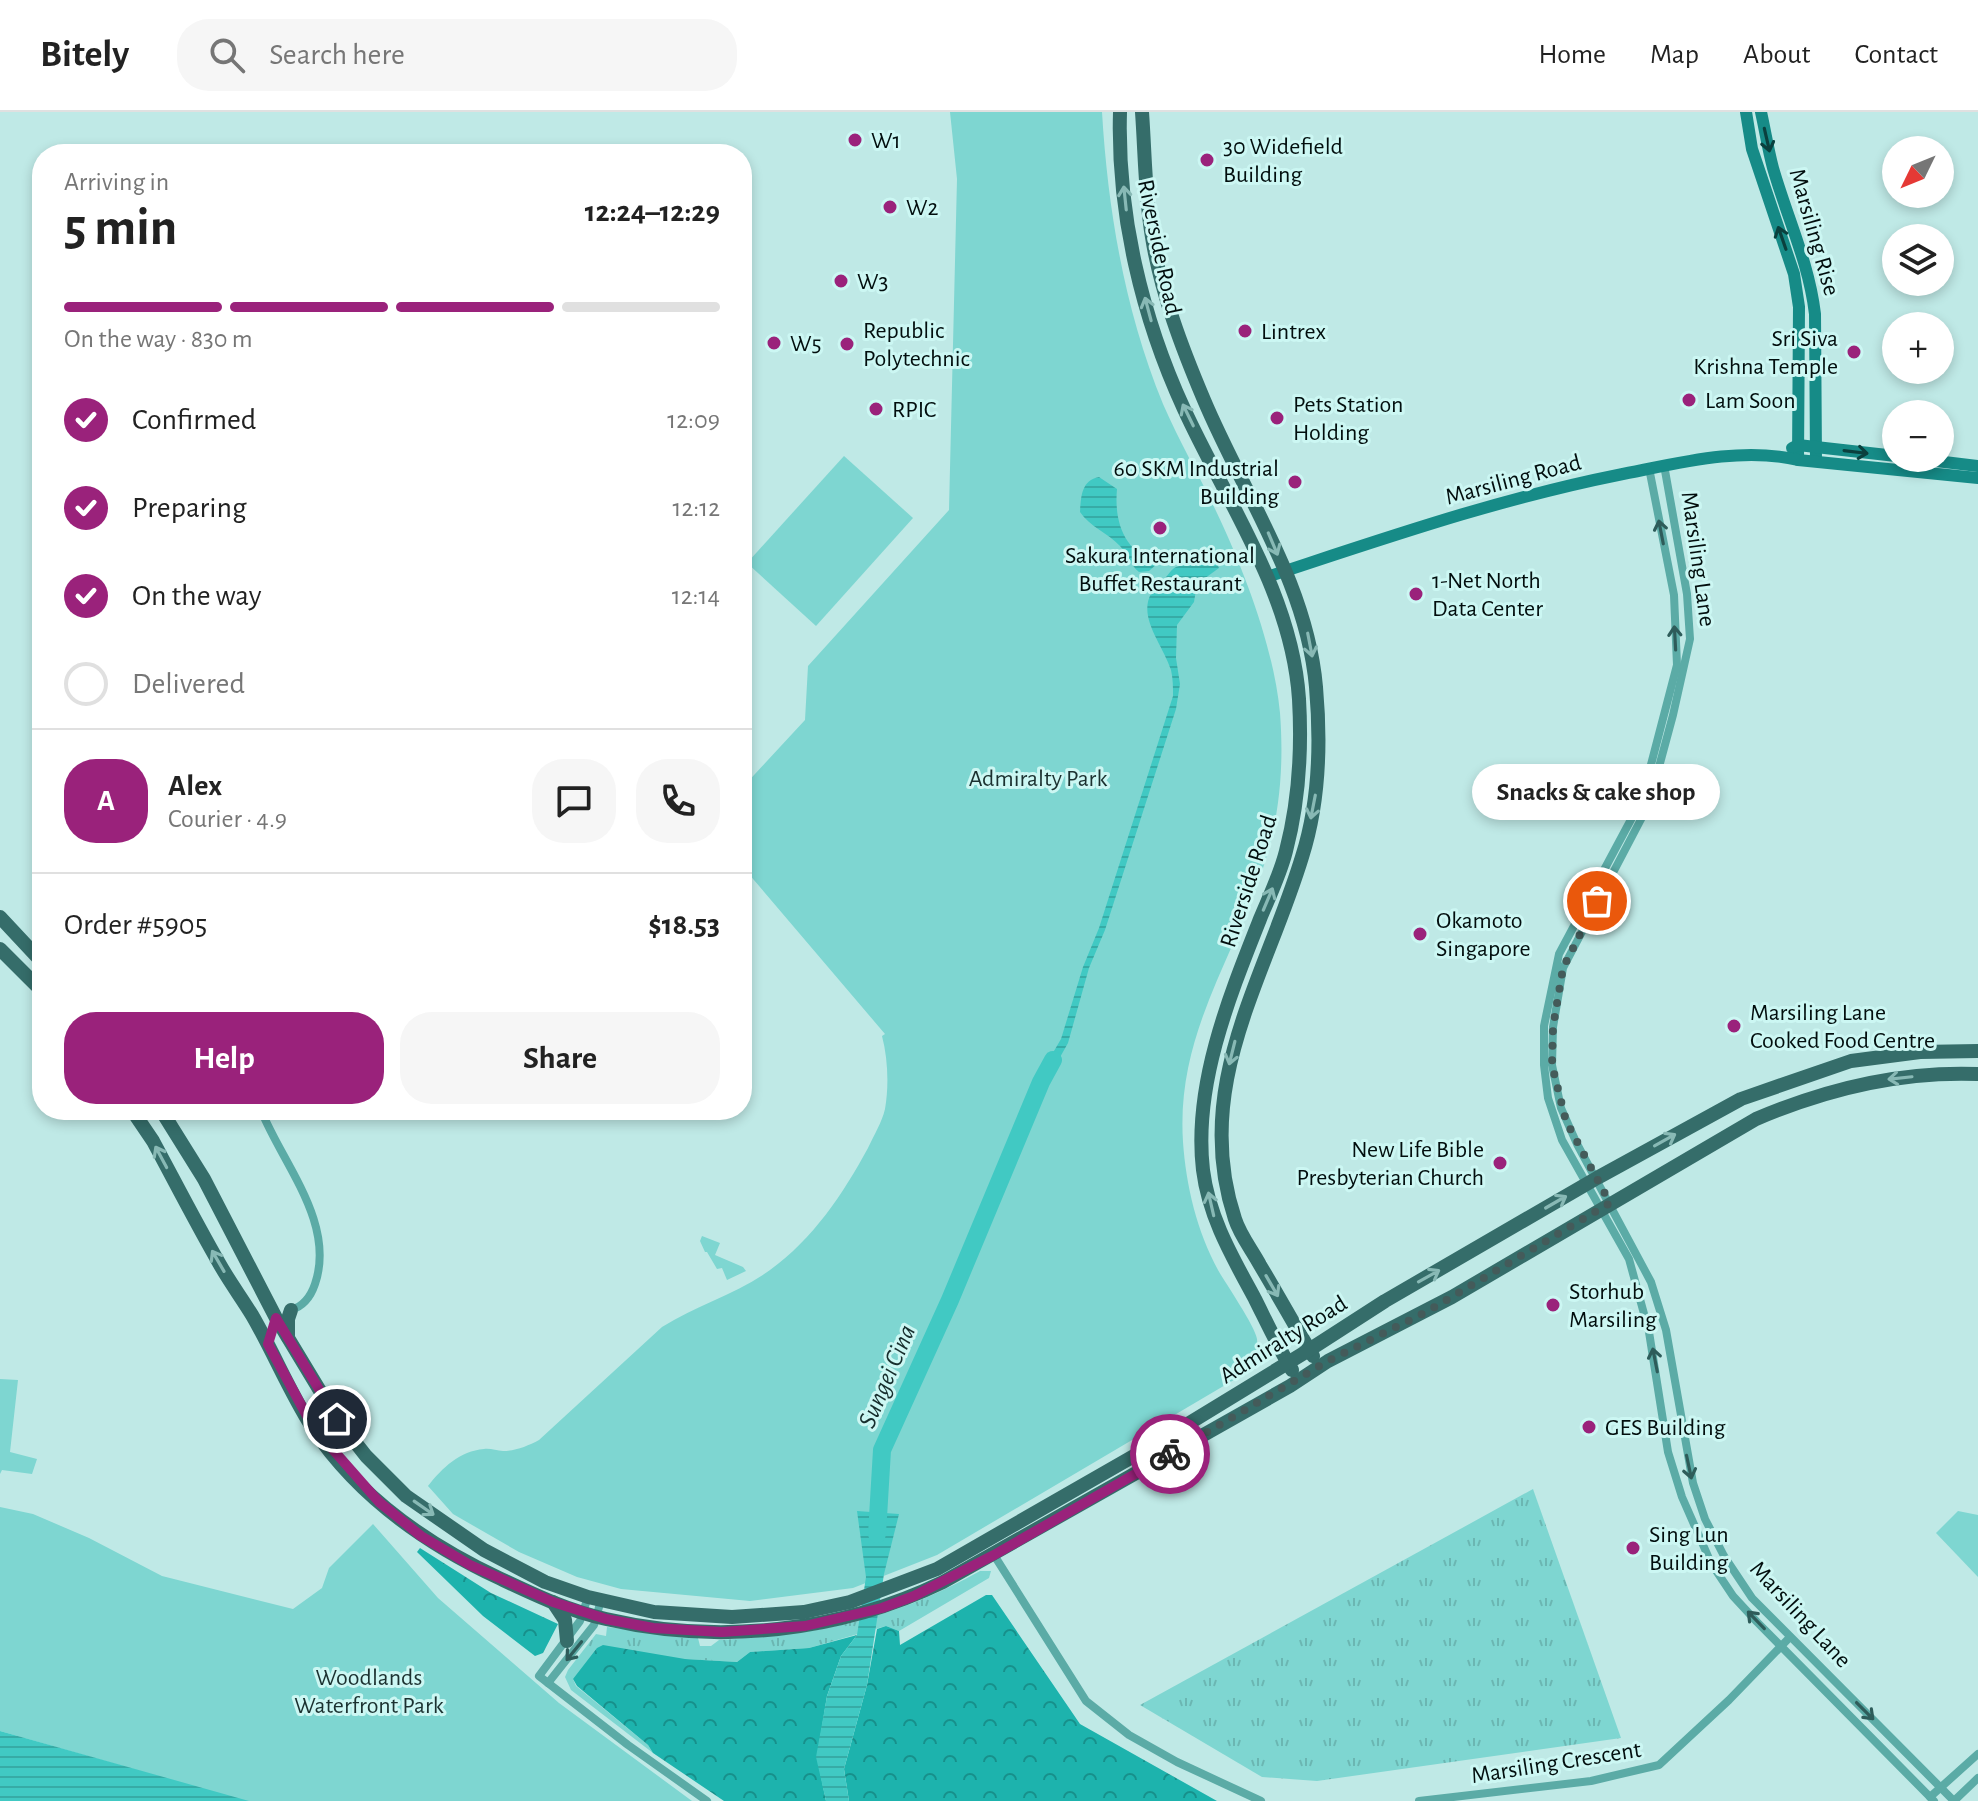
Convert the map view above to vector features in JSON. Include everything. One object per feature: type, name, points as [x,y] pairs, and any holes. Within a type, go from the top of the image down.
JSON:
[{"type":"main road","name":"Riverside Road","points":[[1120,112],[1128,229],[1152,323],[1184,408],[1267,577],[1290,639],[1297,681],[1300,731],[1298,791],[1282,862],[1214,1048],[1201,1106],[1203,1170],[1216,1225],[1299,1380]]},
{"type":"main road","name":"Riverside Road","points":[[1142,112],[1151,232],[1163,287],[1205,403],[1285,571],[1308,634],[1313,660],[1317,729],[1316,794],[1303,854],[1231,1052],[1222,1116],[1221,1163],[1235,1221],[1319,1367]]},
{"type":"main road","points":[[0,917],[32,951]]},
{"type":"main road","points":[[0,949],[32,981]]},
{"type":"main road","name":"Admiralty Road","points":[[167,1120],[204,1179],[276,1318],[337,1419],[366,1456],[406,1496],[512,1566],[594,1599],[654,1612],[732,1617],[804,1612],[860,1600],[937,1569],[985,1544],[1288,1363],[1385,1301],[1741,1099],[1824,1068],[1882,1055],[1978,1051]]},
{"type":"main road","name":"Admiralty Road","points":[[139,1120],[313,1427],[379,1502],[421,1536],[470,1565],[553,1602],[590,1615],[653,1628],[722,1632],[805,1626],[857,1615],[914,1596],[994,1555],[1319,1367],[1428,1311],[1727,1135],[1786,1106],[1831,1091],[1892,1079],[1978,1074]]},
{"type":"main road","points":[[252,1315],[276,1318],[291,1310]]},
{"type":"main road","points":[[288,1339],[291,1310]]},
{"type":"main road","points":[[268,1344],[276,1318]]},
{"type":"main road","points":[[553,1602],[565,1620],[567,1641]]},
{"type":"street","name":"Marsiling Rise","points":[[1746,112],[1752,149],[1796,285],[1800,313],[1798,460]]},
{"type":"street","name":"Marsiling Rise","points":[[1761,112],[1773,167],[1808,270],[1812,291],[1815,314],[1816,461]]},
{"type":"street","name":"Marsiling Road","points":[[1778,455],[1798,445]]},
{"type":"street","points":[[1798,445],[1882,454]]},
{"type":"street","name":"Marsiling Road","points":[[1267,577],[1506,502],[1589,480],[1713,458],[1778,455],[1798,460],[1978,478]]},
{"type":"street","points":[[1954,463],[1978,466]]},
{"type":"street","name":"Marsiling Lane","points":[[1581,921],[1649,804],[1690,639],[1687,594],[1664,465]]},
{"type":"street","name":"Marsiling Lane","points":[[1649,468],[1674,595],[1677,665],[1642,799],[1581,921],[1563,968],[1553,1027],[1552,1065],[1566,1121],[1592,1181],[1641,1259],[1661,1314],[1685,1448],[1705,1519],[1742,1585],[1954,1801]]},
{"type":"street","points":[[266,1120],[310,1209],[320,1248],[320,1268],[314,1286],[305,1302],[291,1310]]},
{"type":"street","name":"Marsiling Lane","points":[[1606,1206],[1629,1259],[1649,1332],[1668,1452],[1682,1497],[1716,1570],[1733,1596],[1932,1799]]},
{"type":"street","points":[[994,1555],[1086,1701],[1129,1735],[1177,1762],[1261,1801]]},
{"type":"street","points":[[594,1599],[590,1615],[539,1676],[616,1737],[707,1801]]},
{"type":"street","points":[[548,1683],[594,1625],[590,1615],[594,1599]]},
{"type":"street","name":"Marsiling Crescent","points":[[1419,1801],[1591,1781],[1659,1765],[1790,1637]]},
{"type":"street","points":[[1932,1799],[1978,1754]]},
{"type":"street","points":[[1954,1801],[1978,1778]]},
{"type":"green space","name":"Admiralty Park","points":[[950,112],[1102,112],[1120,261],[1138,333],[1163,404],[1237,558],[1271,662],[1280,713],[1281,752],[1280,790],[1274,827],[1251,900],[1197,1032],[1183,1103],[1183,1142],[1194,1208],[1218,1270],[1255,1333],[1256,1356],[1249,1371],[937,1555],[853,1588],[750,1601],[621,1589],[577,1577],[519,1552],[453,1514],[428,1486],[446,1467],[467,1453],[486,1449],[512,1450],[539,1440],[662,1327],[744,1286],[786,1258],[837,1199],[882,1119],[887,1091],[887,1063],[882,1036],[885,1034],[752,878],[752,777],[805,720],[808,666],[949,510],[957,179]]},
{"type":"green space","points":[[844,456],[913,518],[816,626],[752,568],[752,557]]},
{"type":"green space","points":[[702,1236],[720,1243],[715,1255],[746,1271],[727,1280],[722,1268],[717,1269],[705,1252],[700,1241]]},
{"type":"green space","points":[[0,1379],[18,1380],[10,1452],[37,1459],[32,1474],[2,1470],[0,1474]]},
{"type":"green space","points":[[1533,1489],[1621,1738],[1317,1781],[1262,1777],[1140,1705]]},
{"type":"green space","name":"Woodlands Waterfront Park","points":[[0,1507],[33,1514],[89,1538],[162,1576],[293,1609],[322,1588],[329,1568],[373,1524],[438,1598],[559,1703],[692,1801],[245,1801],[0,1731]]},
{"type":"green space","points":[[1958,1511],[1978,1515],[1978,1577],[1936,1533]]},
{"type":"green space","points":[[420,1548],[491,1593],[558,1624],[543,1653],[535,1656],[483,1616],[417,1552]]},
{"type":"green space","points":[[980,1571],[991,1571],[989,1578],[899,1631],[886,1626],[809,1648],[750,1652],[737,1662],[685,1659],[573,1679],[576,1686],[648,1745],[653,1753],[571,1690],[565,1677],[596,1634],[606,1636],[607,1627],[698,1638],[700,1646],[711,1646],[719,1640],[790,1634],[854,1622],[916,1602]]},
{"type":"green space","points":[[986,1595],[992,1595],[1080,1724],[1217,1801],[849,1801],[844,1769],[867,1685],[877,1629],[886,1626],[899,1631],[900,1645]]},
{"type":"green space","points":[[857,1635],[841,1656],[827,1696],[817,1757],[826,1801],[724,1801],[653,1753],[648,1745],[577,1686],[573,1679],[597,1648],[603,1645],[685,1659],[737,1662],[750,1652],[809,1648]]},
{"type":"shaded area","points":[[1099,477],[1117,489],[1117,513],[1129,543],[1146,558],[1158,563],[1149,571],[1139,572],[1120,546],[1080,512],[1085,486]]},
{"type":"shaded area","points":[[1213,556],[1219,568],[1197,584],[1194,602],[1177,625],[1176,658],[1180,684],[1176,709],[1105,930],[1089,968],[1068,1043],[1045,1084],[1037,1080],[1061,1039],[1173,696],[1171,670],[1150,624],[1148,602],[1153,591],[1174,568]]},
{"type":"shaded area","points":[[857,1511],[899,1514],[884,1574],[867,1685],[844,1769],[849,1801],[826,1801],[816,1757],[827,1696],[841,1656],[857,1635],[866,1577]]},
{"type":"shaded area","points":[[0,1731],[249,1801],[0,1801]]},
{"type":"waterway","name":"Sungei Cina","points":[[877,1534],[882,1450],[1053,1060]]},
{"type":"way so far","points":[[1170,1454],[1328,1361],[1428,1311],[1610,1203],[1566,1121],[1552,1065],[1553,1027],[1563,968],[1597,901]]},
{"type":"place","name":"W1","points":[[855,140]]},
{"type":"place","name":"30 Widefield Building","points":[[1207,160]]},
{"type":"place","name":"W2","points":[[890,207]]},
{"type":"place","name":"W3","points":[[841,281]]},
{"type":"place","name":"Lintrex","points":[[1245,331]]},
{"type":"place","name":"W5","points":[[774,343]]},
{"type":"place","name":"Republic Polytechnic","points":[[847,344]]},
{"type":"place","name":"Sri Siva Krishna Temple","points":[[1854,352]]},
{"type":"place","name":"Lam Soon","points":[[1689,400]]},
{"type":"place","name":"RPIC","points":[[876,409]]},
{"type":"place","name":"Pets Station Holding","points":[[1277,418]]},
{"type":"place","name":"60 SKM Industrial Building","points":[[1295,482]]},
{"type":"place","name":"Sakura International Buffet Restaurant","points":[[1160,528]]},
{"type":"place","name":"1-Net North Data Center","points":[[1416,594]]},
{"type":"place","name":"Snacks & cake shop","points":[[1597,901]]},
{"type":"place","name":"Okamoto Singapore","points":[[1420,934]]},
{"type":"place","name":"Marsiling Lane Cooked Food Centre","points":[[1734,1026]]},
{"type":"place","name":"New Life Bible Presbyterian Church","points":[[1500,1163]]},
{"type":"place","name":"Storhub Marsiling","points":[[1553,1305]]},
{"type":"place","name":"GES Building","points":[[1589,1427]]},
{"type":"place","name":"Sing Lun Building","points":[[1633,1548]]},
{"type":"route","points":[[337,1419],[276,1318],[268,1344],[313,1427],[379,1502],[421,1536],[470,1565],[583,1613],[653,1628],[690,1631],[805,1626],[882,1608],[914,1596],[994,1555],[1170,1454]]}]
